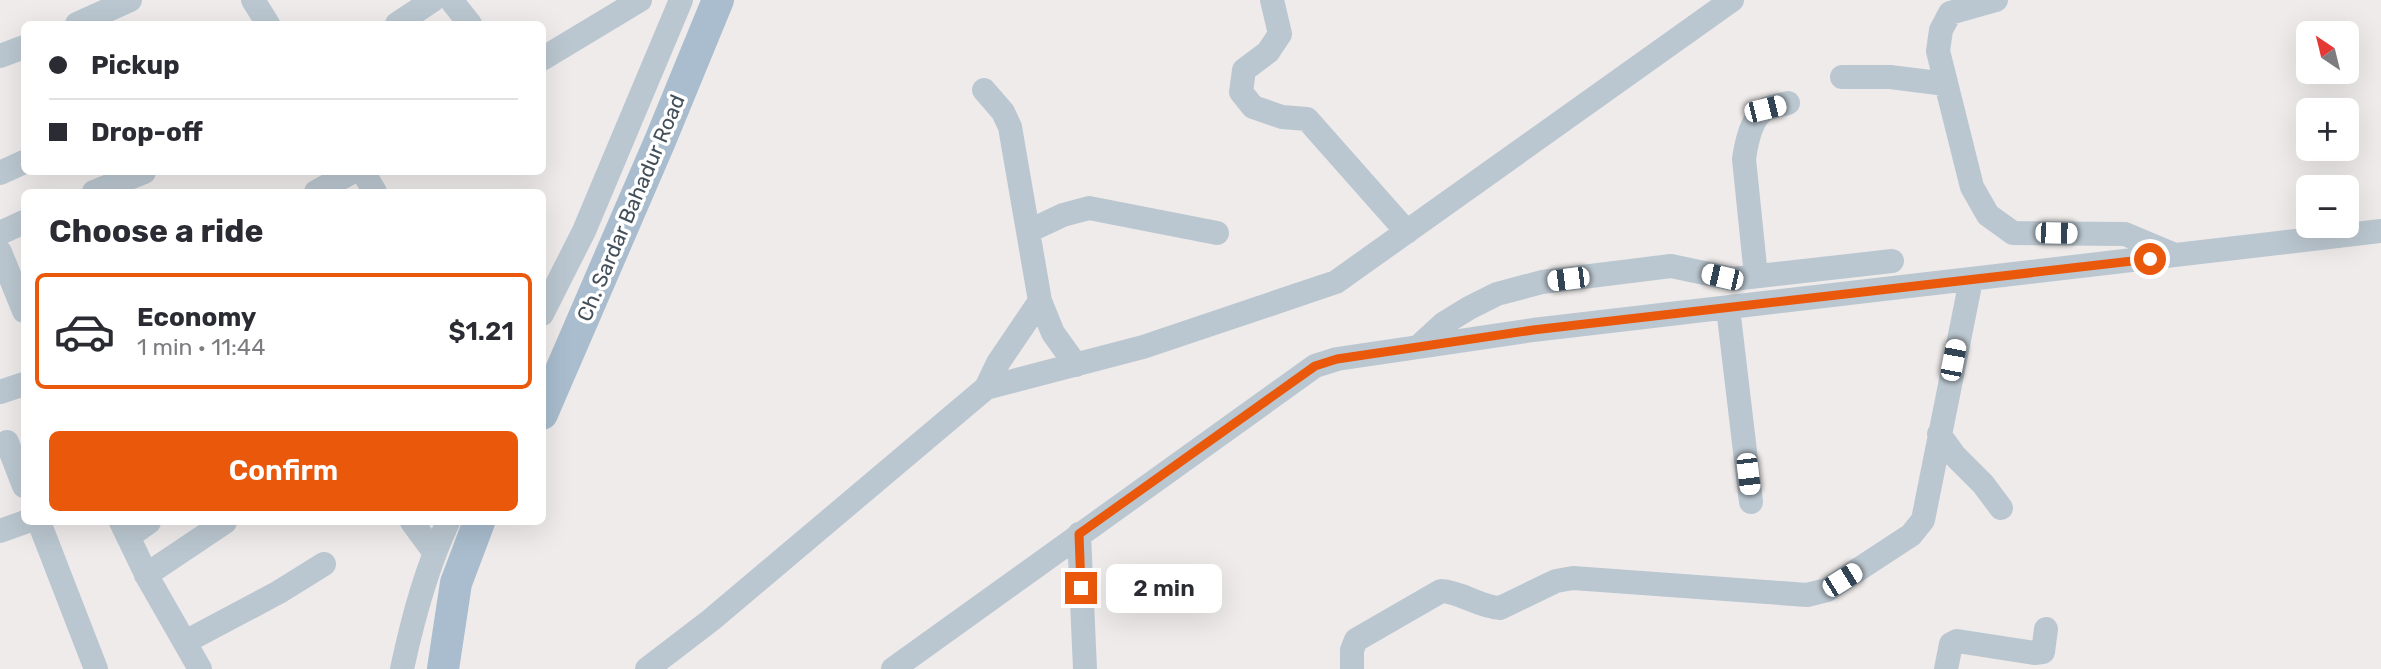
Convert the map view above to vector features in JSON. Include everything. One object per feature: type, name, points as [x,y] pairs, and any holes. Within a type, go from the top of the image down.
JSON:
[{"type":"main road","name":"Ch. Sardar Bahadur Road","points":[[546,360],[698,0]]},
{"type":"main road","name":"Ch. Sardar Bahadur Road","points":[[546,405],[718,0]]},
{"type":"main road","points":[[443,669],[456,583],[478,525]]},
{"type":"main road","points":[[463,669],[475,591],[498,525]]},
{"type":"street","points":[[84,21],[130,0]]},
{"type":"street","points":[[253,0],[266,21]]},
{"type":"street","points":[[402,21],[433,0]]},
{"type":"street","points":[[451,0],[468,21]]},
{"type":"street","points":[[546,57],[640,0]]},
{"type":"street","points":[[546,306],[584,231],[681,0]]},
{"type":"street","points":[[1272,0],[1280,34],[1268,52],[1244,71],[1241,92],[1253,107],[1282,117],[1307,119],[1407,232]]},
{"type":"street","points":[[986,388],[1143,347],[1336,282],[1732,0]]},
{"type":"street","points":[[1996,0],[1950,13],[1941,30],[1938,51],[1972,187],[1988,215],[2013,233],[2125,234],[2176,256]]},
{"type":"street","points":[[0,56],[21,48]]},
{"type":"street","points":[[1842,77],[1891,77],[1946,84]]},
{"type":"street","points":[[984,90],[1003,112],[1010,127],[1040,301],[1054,333],[1076,365]]},
{"type":"street","points":[[1756,276],[1744,159],[1746,142],[1758,116],[1765,109],[1788,103]]},
{"type":"street","points":[[0,173],[21,163]]},
{"type":"street","points":[[102,189],[136,175]]},
{"type":"street","points":[[321,189],[347,175]]},
{"type":"street","points":[[1029,231],[1063,215],[1089,208],[1217,233]]},
{"type":"street","points":[[0,233],[21,223]]},
{"type":"street","points":[[893,669],[1315,366],[1348,357],[1533,330],[2381,231]]},
{"type":"street","points":[[0,252],[21,304]]},
{"type":"street","points":[[1418,347],[1443,324],[1469,308],[1497,294],[1542,282],[1671,266],[1733,279],[1892,261]]},
{"type":"street","points":[[1352,669],[1352,650],[1356,640],[1441,591],[1500,608],[1556,581],[1573,578],[1807,595],[1827,590],[1912,535],[1923,520],[1971,280]]},
{"type":"street","points":[[647,669],[711,620],[986,388],[998,363],[1040,301]]},
{"type":"street","points":[[1728,309],[1751,502]]},
{"type":"street","points":[[0,392],[21,385]]},
{"type":"street","points":[[1939,434],[2001,508]]},
{"type":"street","points":[[7,442],[21,478]]},
{"type":"street","points":[[0,531],[21,523]]},
{"type":"street","points":[[40,525],[96,669]]},
{"type":"street","points":[[146,575],[221,525]]},
{"type":"street","points":[[414,525],[434,552]]},
{"type":"street","points":[[401,669],[434,552],[447,525]]},
{"type":"street","points":[[125,529],[146,575],[200,669]]},
{"type":"street","points":[[1079,534],[1085,669]]},
{"type":"street","points":[[185,642],[279,592],[324,564]]},
{"type":"street","points":[[1946,669],[1951,644],[1957,641],[2034,653],[2043,652],[2046,629]]},
{"type":"route","points":[[1081,588],[1079,534],[1315,366],[1337,359],[1533,330],[2150,259]]}]
